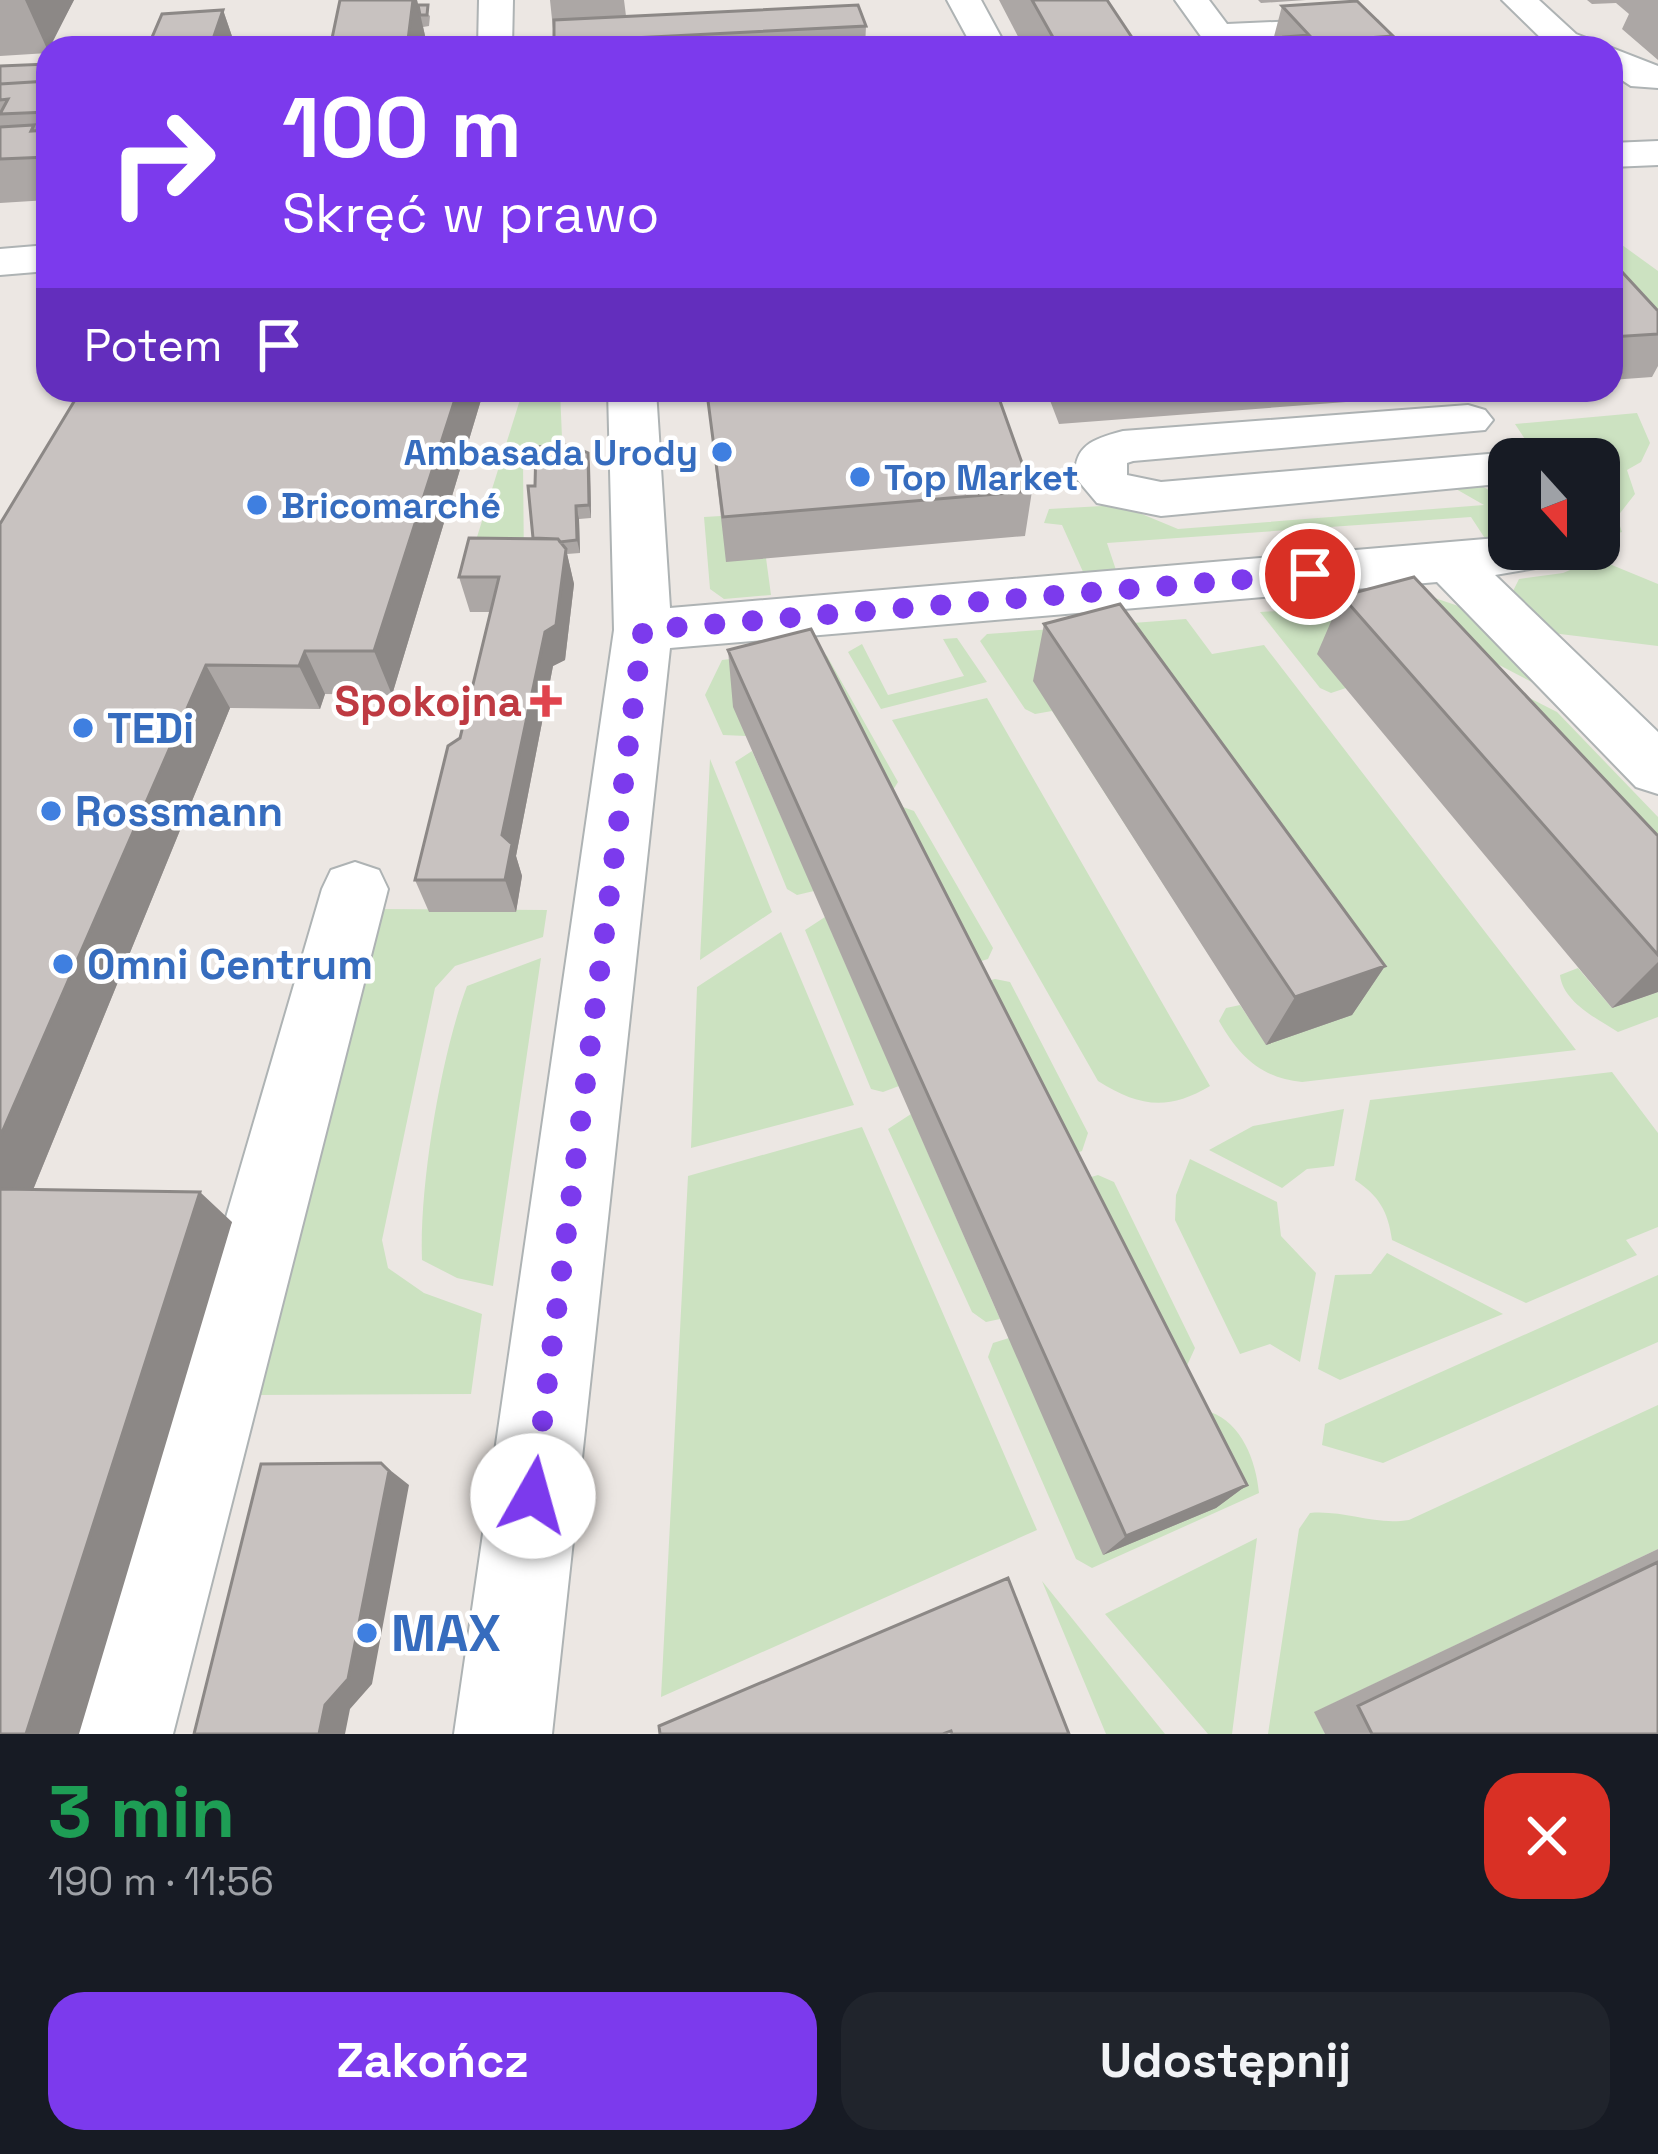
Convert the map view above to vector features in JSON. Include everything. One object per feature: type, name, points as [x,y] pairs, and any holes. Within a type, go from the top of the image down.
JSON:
[{"type":"street","points":[[495,36],[496,0]]},
{"type":"street","points":[[964,0],[984,36]]},
{"type":"street","points":[[1192,0],[1217,35],[1365,28],[1373,36]]},
{"type":"street","points":[[1519,0],[1559,36]]},
{"type":"street","points":[[1623,65],[1643,78],[1658,77]]},
{"type":"street","points":[[1623,154],[1658,152]]},
{"type":"street","points":[[0,262],[36,260]]},
{"type":"street","points":[[503,1734],[643,630],[633,402]]},
{"type":"street","points":[[1488,451],[1457,405],[1124,446],[1103,455],[1097,470],[1101,482],[1120,495],[1161,499],[1488,477]]},
{"type":"street","points":[[643,630],[1488,558]]},
{"type":"street","points":[[1450,563],[1658,770]]},
{"type":"street","points":[[124,1734],[355,889]]},
{"type":"green space","points":[[1623,246],[1658,271],[1658,330],[1623,293]]},
{"type":"green space","points":[[519,402],[560,402],[562,438],[551,451],[523,461],[524,568],[467,569]]},
{"type":"green space","points":[[1637,413],[1650,443],[1641,462],[1627,470],[1635,494],[1620,513],[1620,438],[1524,438],[1515,424]]},
{"type":"green space","points":[[1467,480],[1488,490],[1488,543],[1471,517],[1107,543],[1117,573],[1084,574],[1062,525],[1044,523],[1049,509],[1120,505],[1178,529],[1484,505],[1442,481]]},
{"type":"green space","points":[[721,516],[766,558],[771,595],[724,599],[710,589],[704,517]]},
{"type":"green space","points":[[1620,568],[1658,584],[1658,646],[1552,633],[1515,606],[1513,591],[1519,579]]},
{"type":"green space","points":[[1420,593],[1482,614],[1566,700],[1369,597]]},
{"type":"green space","points":[[1351,607],[1557,712],[1658,817],[1658,941],[1346,688],[1331,693],[1320,688],[1260,612]]},
{"type":"green space","points":[[1186,619],[1212,654],[1264,645],[1576,1050],[1302,1082],[1275,1076],[1243,1055],[1219,1021],[1226,1008],[1240,1005],[1267,1045],[1052,711],[1035,714],[1025,709],[980,641],[987,634]]},
{"type":"green space","points":[[957,638],[987,682],[881,709],[848,652],[862,644],[888,695],[964,676],[943,639]]},
{"type":"green space","points":[[817,649],[827,656],[898,782],[893,790],[866,798],[746,736],[723,735],[705,695],[722,660]]},
{"type":"green space","points":[[987,698],[1210,1086],[1181,1099],[1154,1103],[1098,1081],[892,720]]},
{"type":"green space","points":[[752,751],[814,891],[797,895],[787,889],[735,762]]},
{"type":"green space","points":[[710,759],[772,912],[700,960]]},
{"type":"green space","points":[[903,807],[914,811],[993,948],[988,959],[951,970],[875,815]]},
{"type":"green space","points":[[374,909],[547,910],[543,937],[455,966],[435,988],[382,1240],[388,1268],[424,1293],[482,1314],[471,1394],[245,1395]]},
{"type":"green space","points":[[825,917],[899,1086],[883,1092],[871,1089],[805,930]]},
{"type":"green space","points":[[781,932],[854,1105],[691,1148],[697,987]]},
{"type":"green space","points":[[541,958],[493,1286],[457,1278],[422,1260],[428,1159],[449,1048],[467,986]]},
{"type":"green space","points":[[1578,968],[1612,1008],[1658,992],[1658,1017],[1618,1032],[1582,1008],[1562,985],[1560,975]]},
{"type":"green space","points":[[995,979],[1010,982],[1088,1133],[1082,1151],[1047,1164],[960,988]]},
{"type":"green space","points":[[1612,1072],[1658,1133],[1658,1227],[1626,1240],[1637,1255],[1526,1303],[1392,1240],[1381,1205],[1355,1180],[1370,1100]]},
{"type":"green space","points":[[1344,1109],[1334,1166],[1307,1169],[1282,1188],[1209,1150],[1253,1126]]},
{"type":"green space","points":[[911,1114],[1000,1319],[986,1322],[972,1312],[888,1129]]},
{"type":"green space","points":[[862,1127],[1037,1530],[661,1697],[688,1176]]},
{"type":"green space","points":[[1190,1159],[1277,1202],[1281,1236],[1316,1273],[1300,1362],[1270,1344],[1240,1354],[1175,1220],[1176,1195]]},
{"type":"green space","points":[[1098,1175],[1114,1182],[1195,1348],[1185,1370],[1058,1187]]},
{"type":"green space","points":[[1387,1253],[1503,1314],[1340,1380],[1318,1369],[1335,1275],[1371,1274]]},
{"type":"green space","points":[[1658,1275],[1658,1342],[1383,1463],[1322,1445],[1325,1424]]},
{"type":"green space","points":[[1009,1338],[1176,1427],[1210,1412],[1221,1417],[1245,1445],[1259,1493],[1092,1568],[1076,1559],[988,1357],[993,1343]]},
{"type":"green space","points":[[1658,1405],[1658,1549],[1315,1712],[1325,1734],[1268,1734],[1299,1529],[1310,1513],[1409,1520]]},
{"type":"green space","points":[[1257,1538],[1232,1734],[1208,1734],[1105,1614]]},
{"type":"green space","points":[[1042,1581],[1165,1734],[1106,1734]]},
{"type":"building","points":[[340,0],[413,0],[408,36],[332,36]]},
{"type":"building","points":[[1032,0],[1107,0],[1131,36],[1052,36]]},
{"type":"building","points":[[1357,1],[1393,36],[1297,36],[1309,35],[1282,6]]},
{"type":"building","points":[[858,5],[866,26],[671,36],[554,36],[554,20]]},
{"type":"building","points":[[223,10],[214,36],[153,36],[162,14]]},
{"type":"building","points":[[36,64],[36,82],[0,84],[0,66]]},
{"type":"building","points":[[36,82],[36,112],[0,114],[8,99],[0,100],[0,84]]},
{"type":"building","points":[[34,125],[36,158],[0,159],[0,127]]},
{"type":"building","points":[[1623,273],[1658,311],[1658,334],[1623,336]]},
{"type":"building","name":"Bricomarché","points":[[74,402],[454,402],[374,651],[305,651],[299,666],[206,665],[0,1137],[0,524]]},
{"type":"building","name":"Top Market","points":[[708,402],[1000,402],[1032,491],[723,517]]},
{"type":"building","points":[[570,445],[588,453],[589,505],[576,506],[577,540],[533,538],[528,486],[535,486],[536,447]]},
{"type":"building","points":[[469,538],[558,539],[566,549],[556,625],[545,632],[502,835],[512,844],[505,880],[415,880],[448,746],[460,738],[499,577],[459,577]]},
{"type":"building","points":[[1414,577],[1658,836],[1658,955],[1342,596]]},
{"type":"building","points":[[1120,604],[1385,966],[1295,997],[1044,624]]},
{"type":"building","points":[[811,629],[1247,1485],[1126,1536],[728,650]]},
{"type":"building","points":[[0,1189],[200,1192],[26,1734],[0,1734]]},
{"type":"building","points":[[381,1463],[389,1471],[348,1679],[325,1705],[319,1734],[194,1734],[261,1464]]},
{"type":"building","points":[[1658,1562],[1658,1734],[1372,1734],[1358,1706]]},
{"type":"building","points":[[1008,1578],[1069,1734],[660,1734],[659,1726]]},
{"type":"place","name":"Ambasada Urody","points":[[722,452]]},
{"type":"place","name":"Top Market","points":[[860,477]]},
{"type":"place","name":"Bricomarché","points":[[257,505]]},
{"type":"place","name":"Spokojna","points":[[546,701]]},
{"type":"place","name":"TEDi","points":[[83,728]]},
{"type":"place","name":"Rossmann","points":[[51,811]]},
{"type":"place","name":"Omni Centrum","points":[[63,964]]},
{"type":"place","name":"MAX","points":[[367,1633]]},
{"type":"route","points":[[533,1496],[643,630],[1310,574]]}]
